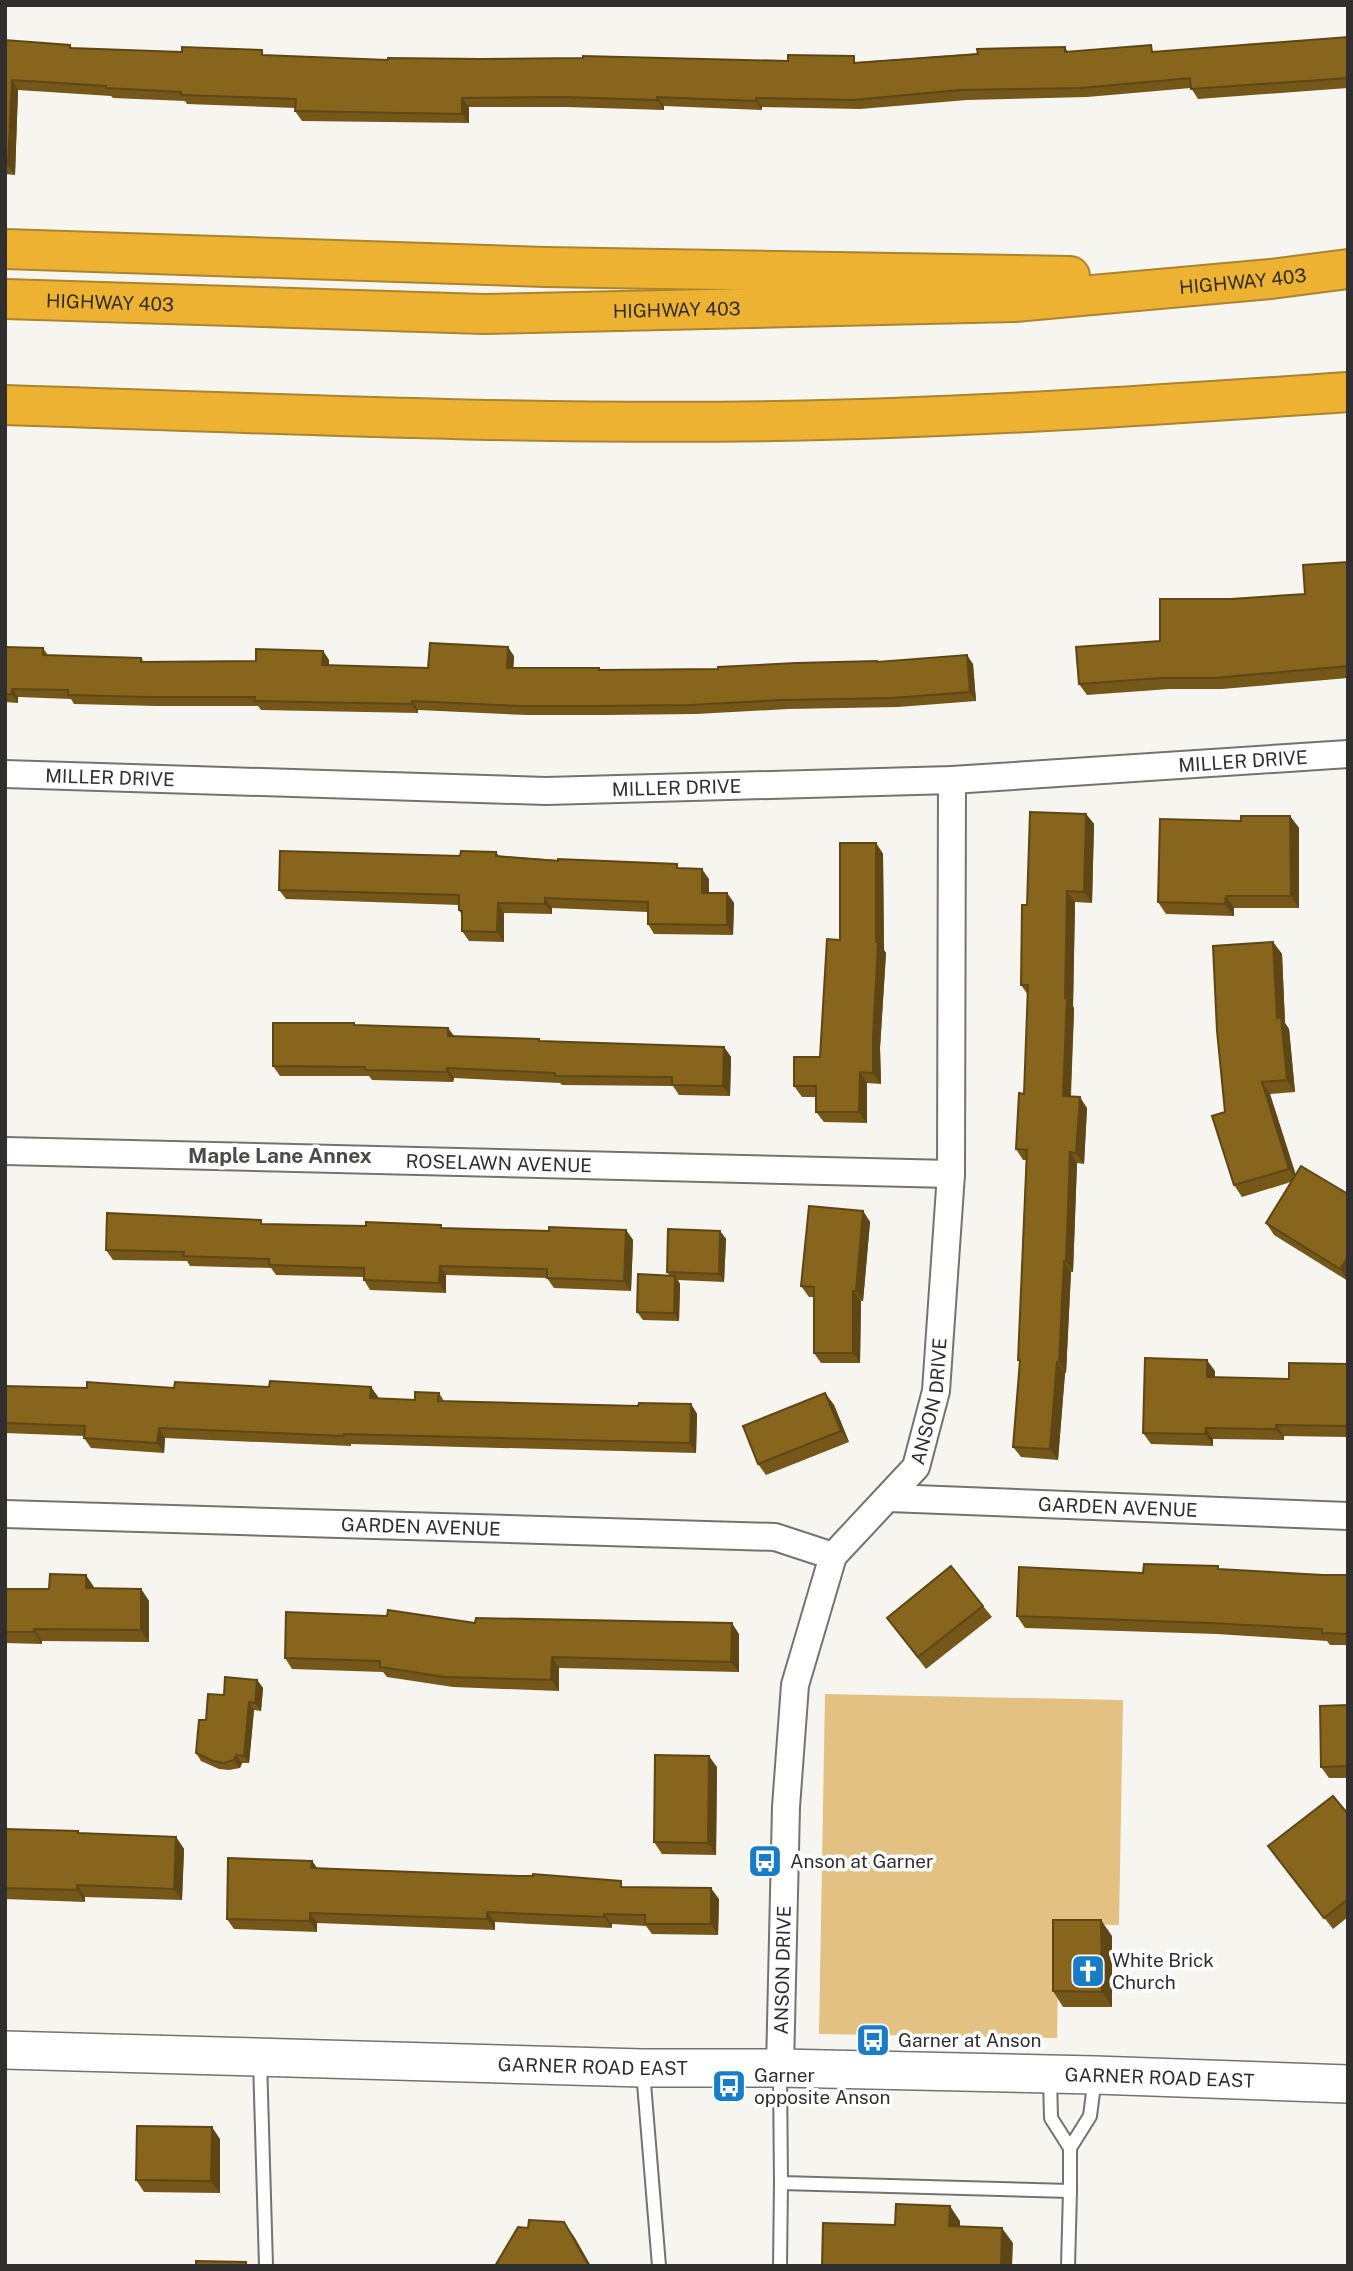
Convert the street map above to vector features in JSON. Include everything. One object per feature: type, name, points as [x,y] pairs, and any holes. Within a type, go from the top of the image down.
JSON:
[{"type":"highway","points":[[5,249],[545,267],[1271,279]]},
{"type":"highway","name":"HIGHWAY 403","points":[[5,299],[484,314],[1014,302],[1271,279],[1348,269]]},
{"type":"highway","points":[[5,405],[492,420],[774,421],[1064,411],[1348,392]]},
{"type":"main road","name":"GARNER ROAD EAST","points":[[5,2050],[642,2068],[780,2068],[1095,2075],[1348,2084]]},
{"type":"street","name":"MILLER DRIVE","points":[[5,774],[546,790],[951,780],[1348,754]]},
{"type":"street","name":"ANSON DRIVE","points":[[780,2068],[786,1807],[795,1685],[833,1556],[916,1467],[936,1391],[951,1174],[951,780]]},
{"type":"street","name":"ROSELAWN AVENUE","points":[[5,1151],[951,1174]]},
{"type":"street","name":"GARDEN AVENUE","points":[[889,1498],[1348,1516]]},
{"type":"street","name":"GARDEN AVENUE","points":[[5,1514],[775,1537],[833,1556]]},
{"type":"lane","points":[[260,2057],[266,2266]]},
{"type":"lane","points":[[642,2068],[659,2266]]},
{"type":"lane","points":[[780,2068],[780,2266]]},
{"type":"lane","points":[[1050,2075],[1051,2118],[1070,2148]]},
{"type":"lane","points":[[1068,2266],[1070,2148],[1090,2116],[1095,2075]]},
{"type":"lane","points":[[780,2183],[1070,2191]]},
{"type":"shaded area","points":[[825,1694],[1123,1700],[1119,1925],[1059,1924],[1057,2038],[819,2034]]},
{"type":"building","points":[[1348,37],[1348,78],[1191,89],[1190,78],[1081,88],[960,90],[853,100],[462,98],[462,114],[295,111],[296,99],[181,95],[181,92],[12,80],[8,165],[5,165],[5,40],[70,45],[70,48],[182,52],[182,47],[262,50],[262,55],[388,60],[583,56],[788,61],[788,55],[854,56],[854,63],[978,54],[977,49],[1065,47],[1065,52],[1151,45],[1152,52]]},
{"type":"building","points":[[1348,562],[1348,666],[1214,678],[1161,678],[1079,684],[1076,647],[1160,641],[1160,599],[1231,599],[1305,594],[1303,565]]},
{"type":"building","points":[[430,643],[508,647],[507,668],[718,669],[967,655],[970,692],[892,698],[599,706],[520,706],[412,701],[412,704],[254,701],[255,697],[68,695],[68,690],[12,689],[12,694],[5,694],[5,647],[43,648],[43,655],[141,658],[141,662],[256,661],[256,649],[323,651],[322,665],[428,668]]},
{"type":"building","points":[[1030,812],[1086,814],[1084,892],[1067,891],[1063,1096],[1080,1097],[1076,1153],[1070,1152],[1066,1261],[1050,1449],[1013,1447],[1020,1360],[1027,1150],[1016,1149],[1019,1093],[1024,1094],[1028,985],[1021,985],[1022,905],[1027,905]]},
{"type":"building","points":[[1241,816],[1290,816],[1291,896],[1226,896],[1225,904],[1158,902],[1160,819],[1241,821]]},
{"type":"building","points":[[840,843],[876,843],[878,942],[873,1073],[860,1072],[859,1112],[816,1112],[816,1086],[794,1086],[794,1057],[820,1057],[827,939],[840,940]]},
{"type":"building","points":[[280,851],[460,856],[461,851],[496,852],[496,856],[558,861],[677,864],[677,868],[702,869],[702,893],[727,893],[727,925],[648,924],[648,902],[545,898],[545,904],[498,903],[497,932],[462,931],[459,895],[279,890]]},
{"type":"building","points":[[1273,942],[1277,1018],[1281,1017],[1287,1080],[1262,1082],[1289,1169],[1234,1185],[1212,1116],[1225,1112],[1217,1031],[1213,946]]},
{"type":"building","points":[[273,1023],[354,1023],[448,1028],[448,1036],[724,1047],[723,1086],[672,1085],[672,1077],[555,1076],[555,1073],[447,1068],[447,1072],[365,1070],[365,1067],[273,1066]]},
{"type":"building","points":[[1301,1166],[1348,1194],[1348,1257],[1340,1269],[1266,1223]]},
{"type":"building","points":[[809,1206],[863,1211],[856,1291],[853,1291],[853,1353],[814,1353],[814,1287],[801,1286]]},
{"type":"building","points":[[107,1213],[261,1220],[261,1224],[366,1226],[366,1222],[441,1225],[441,1228],[549,1231],[549,1227],[626,1230],[624,1281],[547,1278],[547,1269],[440,1266],[439,1283],[364,1280],[364,1268],[269,1265],[269,1259],[183,1256],[184,1252],[106,1250]]},
{"type":"building","points":[[668,1229],[720,1231],[719,1274],[667,1272]]},
{"type":"building","points":[[638,1274],[675,1276],[674,1313],[637,1312]]},
{"type":"building","points":[[1145,1358],[1207,1360],[1207,1377],[1289,1379],[1289,1363],[1348,1364],[1348,1426],[1276,1425],[1276,1429],[1206,1428],[1205,1434],[1143,1433]]},
{"type":"building","points":[[270,1381],[371,1387],[370,1398],[415,1400],[415,1392],[439,1393],[438,1401],[638,1406],[639,1403],[691,1404],[690,1443],[344,1436],[159,1428],[157,1443],[84,1438],[85,1426],[5,1423],[5,1386],[87,1388],[87,1382],[174,1388],[175,1382],[269,1387]]},
{"type":"building","points":[[825,1393],[841,1431],[758,1464],[743,1426]]},
{"type":"building","points":[[1144,1564],[1348,1575],[1348,1634],[1322,1633],[1322,1629],[1017,1616],[1019,1567],[1143,1573]]},
{"type":"building","points":[[951,1566],[983,1606],[918,1657],[887,1618]]},
{"type":"building","points":[[50,1574],[86,1575],[86,1588],[141,1589],[141,1630],[34,1629],[34,1632],[5,1632],[5,1589],[49,1589]]},
{"type":"building","points":[[388,1610],[475,1623],[476,1618],[732,1623],[731,1662],[552,1657],[551,1680],[445,1677],[380,1667],[380,1661],[285,1658],[286,1612],[387,1616]]},
{"type":"building","points":[[225,1677],[257,1680],[255,1703],[249,1702],[244,1756],[236,1755],[234,1760],[224,1763],[196,1753],[199,1720],[206,1720],[208,1694],[224,1695]]},
{"type":"building","points":[[1348,1705],[1348,1766],[1321,1767],[1320,1706]]},
{"type":"building","points":[[655,1755],[709,1756],[708,1843],[654,1842]]},
{"type":"building","points":[[1333,1796],[1348,1814],[1348,1899],[1324,1918],[1268,1846]]},
{"type":"building","points":[[5,1829],[176,1837],[174,1889],[77,1885],[77,1890],[5,1888]]},
{"type":"building","points":[[228,1858],[312,1861],[311,1868],[518,1876],[533,1874],[621,1881],[621,1887],[711,1888],[711,1924],[645,1924],[645,1915],[604,1914],[604,1917],[487,1912],[487,1919],[310,1913],[310,1921],[227,1919]]},
{"type":"building","name":"White Brick Church","points":[[1053,1920],[1101,1920],[1102,1992],[1053,1991]]},
{"type":"building","points":[[137,2126],[212,2127],[211,2181],[136,2180]]},
{"type":"building","points":[[896,2204],[950,2206],[949,2226],[1002,2228],[1001,2266],[822,2266],[823,2223],[895,2225]]},
{"type":"building","points":[[529,2220],[564,2222],[589,2266],[495,2266],[518,2227],[528,2228]]},
{"type":"building","points":[[196,2261],[246,2262],[246,2266],[196,2266]]},
{"type":"place","name":"Anson at Garner","points":[[765,1861]]},
{"type":"place","name":"White Brick Church","points":[[1088,1971]]},
{"type":"place","name":"Garner at Anson","points":[[873,2040]]},
{"type":"place","name":"Garner opposite Anson","points":[[729,2086]]},
{"type":"district","name":"Maple Lane Annex","points":[[280,1155]]}]
